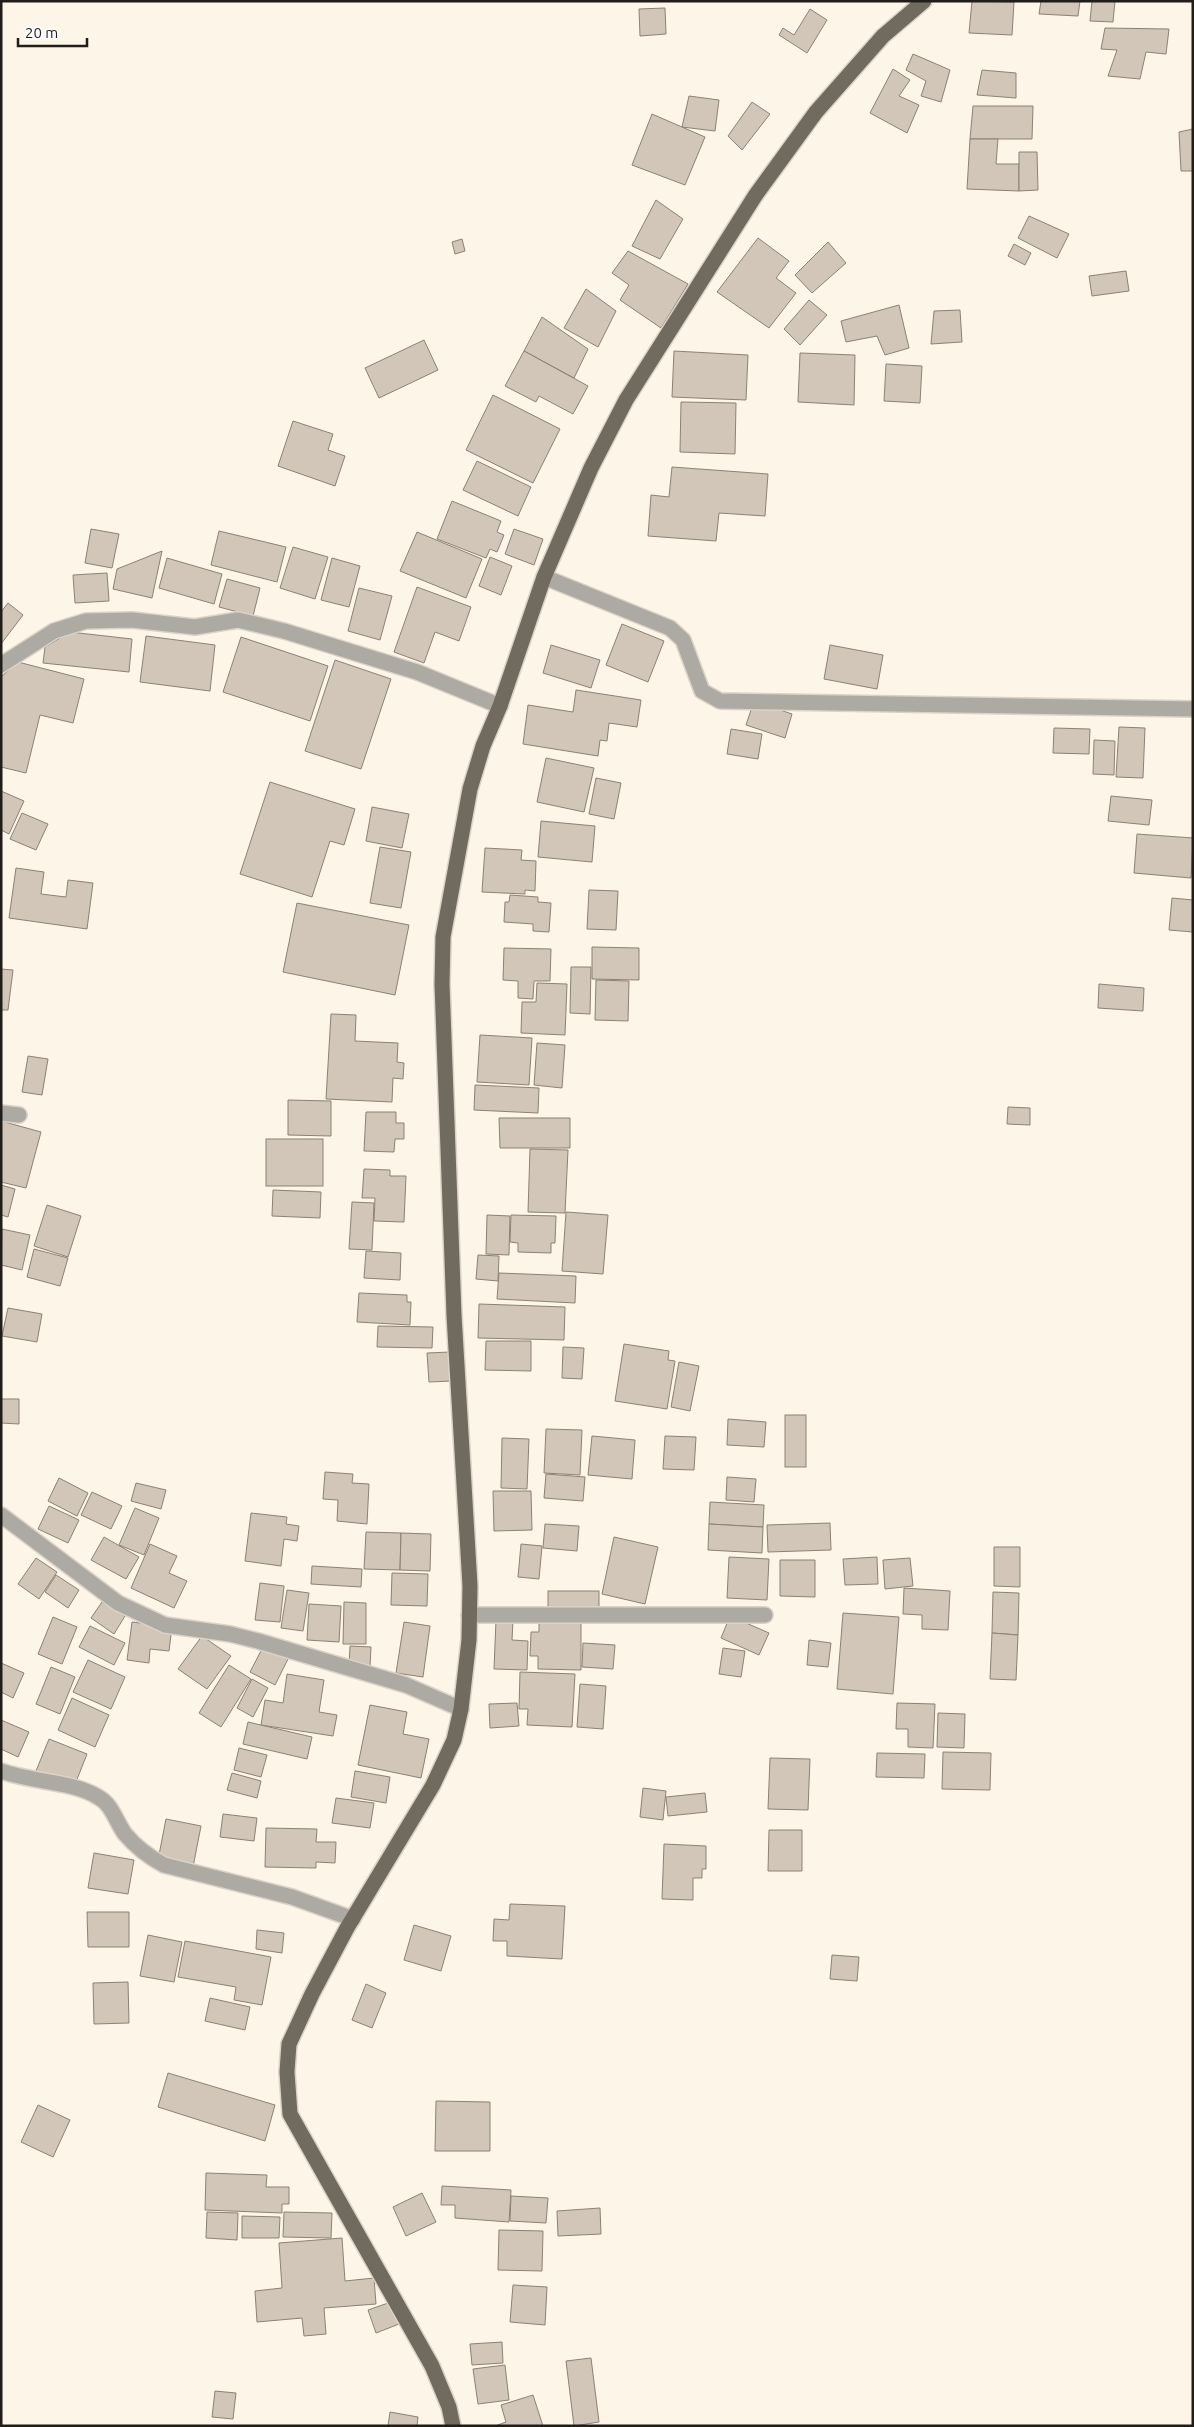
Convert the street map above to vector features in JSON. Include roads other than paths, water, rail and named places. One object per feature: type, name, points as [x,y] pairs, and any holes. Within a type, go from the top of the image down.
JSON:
[{"type":"main road","points":[[453,2426],[449,2406],[432,2366],[290,2114],[287,2072],[289,2044],[312,1994],[353,1919],[433,1785],[454,1740],[461,1709],[470,1615],[470,1586],[454,1315],[442,984],[443,937],[470,789],[483,746],[500,706],[544,576],[592,468],[626,400],[755,196],[816,112],[883,36],[924,1]]},
{"type":"street","points":[[544,576],[670,628],[683,640],[702,692],[720,701],[1193,709]]},
{"type":"street","points":[[1,665],[54,631],[86,621],[132,620],[194,628],[238,620],[284,631],[417,672],[500,706]]},
{"type":"street","points":[[1,1114],[19,1115]]},
{"type":"street","points":[[1,1515],[118,1603],[165,1625],[230,1634],[258,1641],[406,1685],[461,1709]]},
{"type":"street","points":[[470,1615],[766,1615]]},
{"type":"street","points":[[1,1772],[76,1788],[98,1796],[105,1801],[125,1834],[146,1855],[164,1865],[292,1897],[353,1919]]}]
